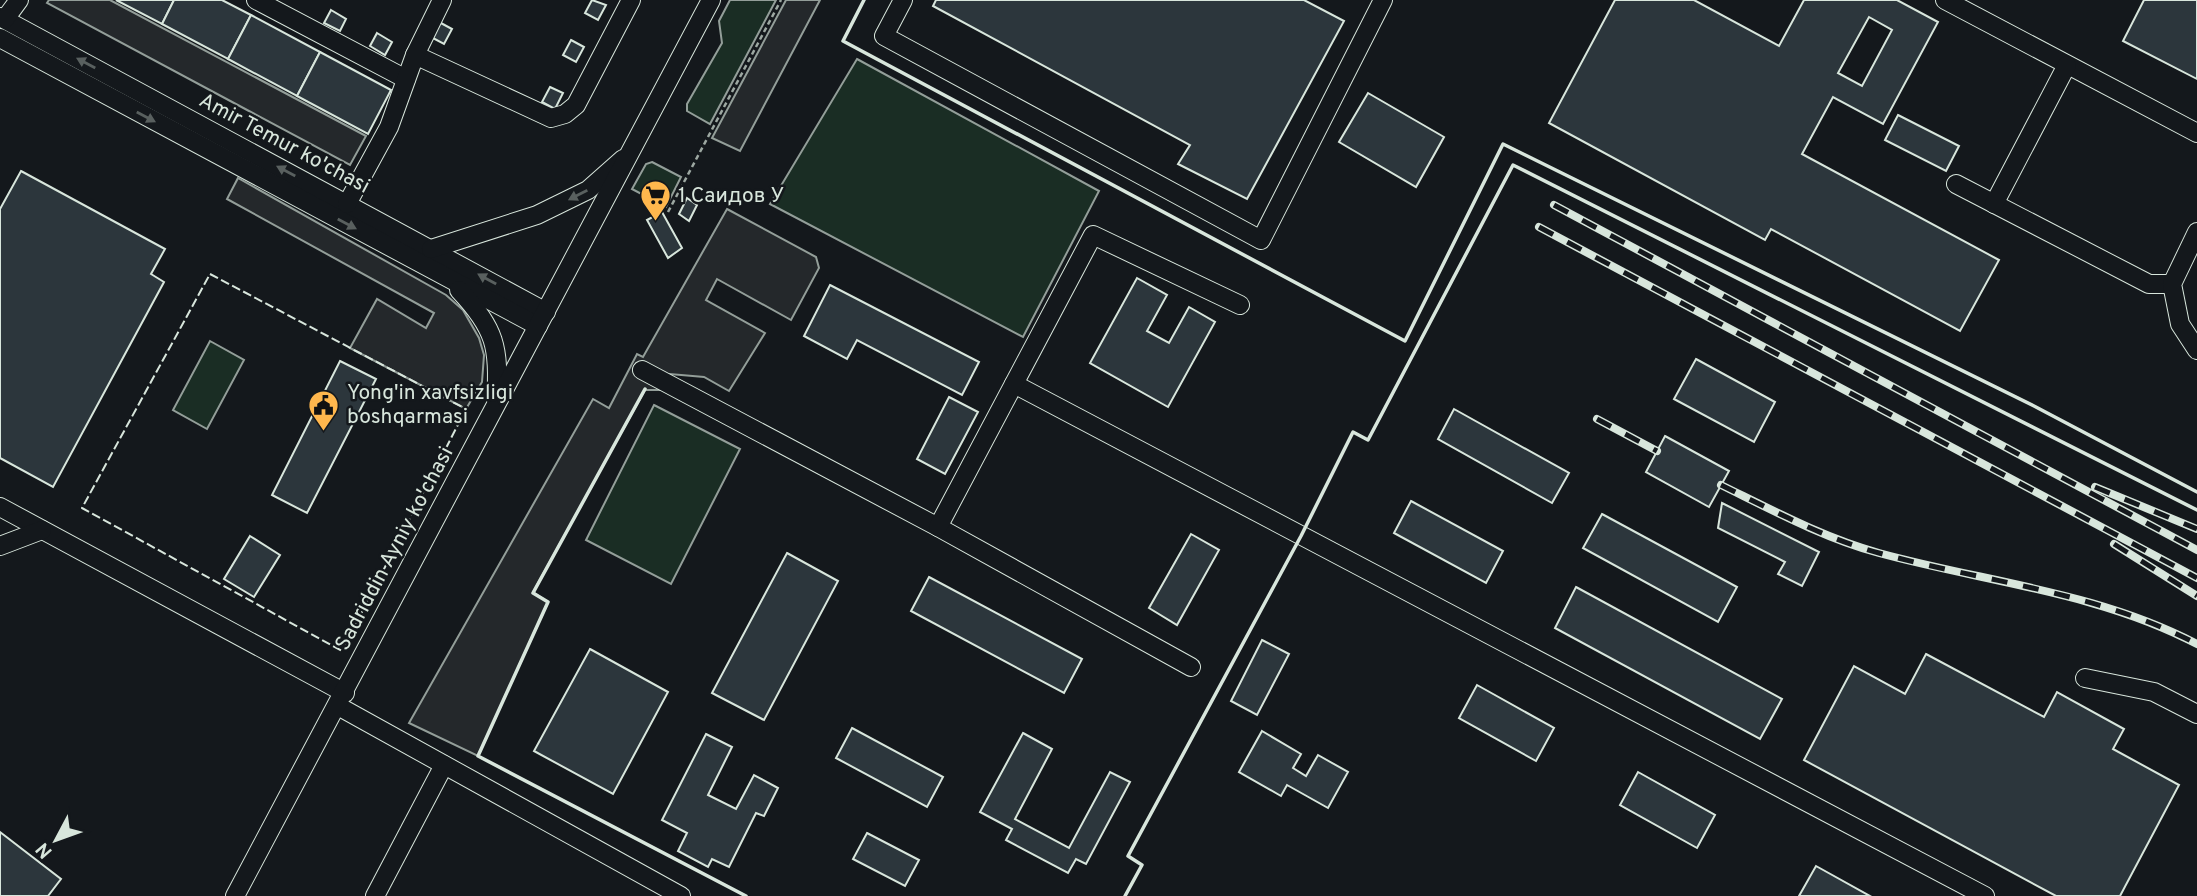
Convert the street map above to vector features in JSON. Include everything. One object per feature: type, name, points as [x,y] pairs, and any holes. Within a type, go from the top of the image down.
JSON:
[{"type":"street","points":[[3,18],[19,0]]},
{"type":"street","points":[[256,0],[406,79]]},
{"type":"street","points":[[347,204],[389,128],[415,55],[442,0]]},
{"type":"street","points":[[415,55],[551,118],[565,114],[576,105],[631,0]]},
{"type":"street","name":"Sadriddin Ayniy ko'chasi","points":[[235,896],[711,0]]},
{"type":"street","points":[[903,0],[884,36],[1261,240],[1382,0]]},
{"type":"street","points":[[1945,0],[2197,133]]},
{"type":"street","name":"Amir Temur ko'chasi","points":[[3,18],[431,249],[542,319]]},
{"type":"street","name":"Amir Temur ko'chasi","points":[[0,38],[449,279],[542,319]]},
{"type":"street","points":[[1994,204],[2067,65]]},
{"type":"street","points":[[431,249],[537,215],[588,190],[631,152]]},
{"type":"street","points":[[1956,184],[2149,284],[2172,284]]},
{"type":"street","points":[[2197,232],[2172,284],[2180,324],[2197,350]]},
{"type":"street","points":[[938,527],[1093,235],[1240,305]]},
{"type":"street","points":[[449,279],[475,307],[496,341],[499,364],[496,406]]},
{"type":"street","points":[[642,370],[938,527],[1191,667]]},
{"type":"street","points":[[1014,384],[1985,896]]},
{"type":"street","points":[[0,507],[341,699],[444,765],[681,896]]},
{"type":"street","points":[[0,546],[42,530]]},
{"type":"street","points":[[2085,678],[2154,692],[2197,714]]},
{"type":"street","points":[[375,896],[444,765]]},
{"type":"path","points":[[668,212],[781,0]]},
{"type":"green space","points":[[730,0],[776,0],[710,124],[687,111],[687,104],[722,43],[719,21]]},
{"type":"green space","points":[[857,59],[1099,191],[1023,337],[770,204]]},
{"type":"green space","points":[[652,162],[681,177],[666,207],[632,189],[646,164]]},
{"type":"green space","points":[[210,341],[244,360],[207,429],[173,410]]},
{"type":"green space","points":[[654,405],[740,449],[671,584],[586,540]]},
{"type":"shaded area","points":[[49,0],[110,0],[366,136],[350,165],[47,3]]},
{"type":"shaded area","points":[[786,0],[820,0],[740,151],[712,138]]},
{"type":"shaded area","points":[[238,178],[446,295],[463,310],[479,338],[484,355],[482,382],[466,409],[350,348],[377,299],[426,328],[434,313],[227,199]]},
{"type":"shaded area","points":[[727,209],[816,257],[819,268],[791,320],[717,279],[706,300],[765,333],[729,391],[704,377],[670,374],[661,390],[645,390],[533,592],[548,602],[478,756],[409,723],[593,399],[609,408],[637,354],[643,357]]},
{"type":"building","points":[[116,0],[174,0],[162,24]]},
{"type":"building","points":[[174,0],[222,0],[251,15],[228,59],[162,24]]},
{"type":"building","points":[[592,0],[606,5],[598,20],[585,13]]},
{"type":"building","points":[[936,0],[1304,0],[1344,21],[1247,199],[1178,164],[1190,145],[933,6]]},
{"type":"building","points":[[1615,0],[1694,0],[1779,46],[1804,0],[1897,0],[1938,22],[1883,124],[1833,97],[1802,154],[1999,260],[1960,331],[1771,229],[1765,240],[1549,123]],"holes":[[[1869,17],[1892,30],[1862,86],[1838,73]]]},
{"type":"building","points":[[2144,0],[2197,0],[2197,79],[2123,41]]},
{"type":"building","points":[[331,10],[346,19],[340,31],[324,23]]},
{"type":"building","points":[[251,15],[320,52],[297,96],[228,59]]},
{"type":"building","points":[[439,22],[452,29],[444,44],[431,37]]},
{"type":"building","points":[[377,33],[392,42],[385,55],[370,46]]},
{"type":"building","points":[[571,40],[584,47],[576,62],[563,55]]},
{"type":"building","points":[[320,52],[391,90],[368,134],[297,96]]},
{"type":"building","points":[[550,87],[563,93],[555,109],[542,102]]},
{"type":"building","points":[[1368,93],[1444,137],[1416,187],[1339,142]]},
{"type":"building","points":[[1898,115],[1959,146],[1946,171],[1885,140]]},
{"type":"building","points":[[21,171],[165,249],[151,274],[164,282],[53,487],[0,458],[0,209]]},
{"type":"building","points":[[687,198],[697,205],[689,221],[679,214]]},
{"type":"building","points":[[662,212],[682,248],[668,258],[647,220]]},
{"type":"building","points":[[1137,278],[1167,295],[1147,331],[1169,343],[1189,307],[1215,322],[1168,407],[1090,363]]},
{"type":"building","points":[[830,285],[979,362],[962,395],[857,340],[847,359],[804,336]]},
{"type":"building","points":[[1696,359],[1775,402],[1754,442],[1674,399]]},
{"type":"building","points":[[340,361],[376,379],[307,513],[272,495]]},
{"type":"building","points":[[949,397],[978,412],[945,474],[917,459]]},
{"type":"building","points":[[1454,409],[1569,473],[1552,503],[1438,439]]},
{"type":"building","points":[[1665,436],[1729,471],[1709,507],[1646,472]]},
{"type":"building","points":[[1411,501],[1503,551],[1486,583],[1394,533]]},
{"type":"building","points":[[1722,503],[1819,552],[1802,586],[1778,574],[1785,562],[1718,528]]},
{"type":"building","points":[[1602,514],[1737,587],[1718,622],[1583,548]]},
{"type":"building","points":[[1191,534],[1219,550],[1177,625],[1149,608]]},
{"type":"building","points":[[250,536],[280,555],[254,597],[224,579]]},
{"type":"building","points":[[787,553],[838,581],[764,720],[712,693]]},
{"type":"building","points":[[929,577],[1082,659],[1064,693],[911,611]]},
{"type":"building","points":[[1576,587],[1782,699],[1760,739],[1555,628]]},
{"type":"building","points":[[1262,640],[1289,654],[1257,715],[1231,701]]},
{"type":"building","points":[[590,649],[668,692],[613,794],[534,751]]},
{"type":"building","points":[[1926,654],[2044,717],[2057,692],[2124,729],[2113,749],[2179,785],[2120,896],[2056,896],[1804,760],[1854,666],[1905,694]]},
{"type":"building","points":[[1477,685],[1554,728],[1536,761],[1459,718]]},
{"type":"building","points":[[852,728],[943,777],[927,807],[836,758]]},
{"type":"building","points":[[1262,731],[1301,754],[1293,768],[1306,776],[1318,755],[1348,772],[1328,808],[1287,785],[1281,796],[1239,772]]},
{"type":"building","points":[[1023,733],[1052,749],[1015,819],[1069,848],[1110,772],[1130,782],[1086,864],[1076,859],[1068,873],[1006,840],[1012,829],[980,812]]},
{"type":"building","points":[[706,734],[732,747],[708,795],[736,809],[754,775],[778,788],[764,816],[756,813],[729,867],[712,859],[708,867],[678,851],[687,833],[662,820]]},
{"type":"building","points":[[1638,772],[1715,815],[1697,848],[1620,805]]},
{"type":"building","points":[[0,832],[61,879],[48,896],[0,896]]},
{"type":"building","points":[[867,833],[919,860],[905,886],[853,859]]},
{"type":"building","points":[[1816,866],[1870,896],[1799,896]]},
{"type":"railway","points":[[1554,205],[2197,550]]},
{"type":"railway","points":[[1539,227],[2197,578]]},
{"type":"railway","points":[[1597,419],[1657,451]]},
{"type":"railway","points":[[1721,485],[1838,540],[1919,563],[2081,600],[2159,626],[2197,644]]},
{"type":"railway","points":[[2095,487],[2197,529]]},
{"type":"railway","points":[[2114,544],[2197,596]]},
{"type":"fence","points":[[210,274],[466,409],[342,651],[82,508],[210,274]]},
{"type":"wall","points":[[864,0],[843,41],[1405,341],[1503,144],[2034,406],[2197,492]]},
{"type":"wall","points":[[1125,896],[1142,865],[1128,856],[1301,536],[1353,432],[1368,440],[1513,165],[2197,510]]},
{"type":"wall","points":[[645,389],[533,593],[548,602],[478,756],[746,896]]},
{"type":"place","name":"1 Саидов У","points":[[655,223]]},
{"type":"place","name":"Yong'in xavfsizligi boshqarmasi","points":[[324,432]]}]
